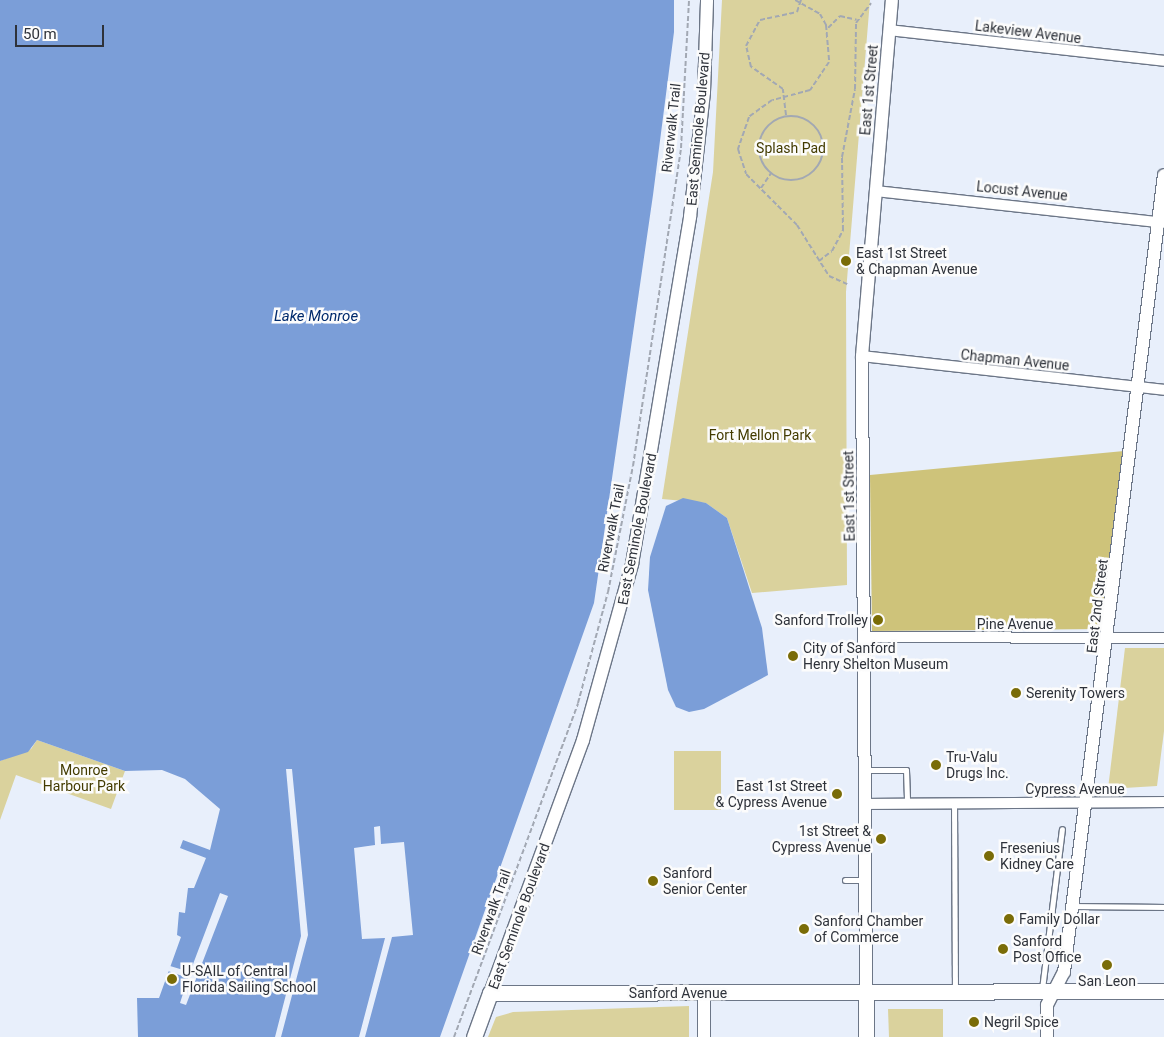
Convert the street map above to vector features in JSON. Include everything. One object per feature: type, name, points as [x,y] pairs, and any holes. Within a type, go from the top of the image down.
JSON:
[{"type":"main road","name":"Sanford Avenue","points":[[490,993],[704,994],[1164,991]]},
{"type":"main road","points":[[866,992],[866,1037]]},
{"type":"main road","name":"East Seminole Boulevard","points":[[474,1037],[490,993]]},
{"type":"street","name":"East Seminole Boulevard","points":[[490,993],[584,740],[632,564],[690,217],[704,92],[707,0]]},
{"type":"street","name":"East 1st Street","points":[[866,992],[862,356],[892,0]]},
{"type":"street","name":"Lakeview Avenue","points":[[889,30],[1164,61]]},
{"type":"street","name":"East 2nd Street","points":[[1047,1037],[1048,992],[1064,972],[1108,639],[1138,388],[1162,222],[1164,175]]},
{"type":"street","name":"Locust Avenue","points":[[876,191],[1162,222]]},
{"type":"street","name":"Chapman Avenue","points":[[862,356],[1164,390]]},
{"type":"street","name":"Pine Avenue","points":[[865,637],[1164,638]]},
{"type":"street","name":"Cypress Avenue","points":[[866,804],[1164,802]]},
{"type":"street","points":[[704,994],[704,1037]]},
{"type":"lane","points":[[866,770],[906,770],[907,803]]},
{"type":"lane","points":[[954,803],[956,992]]},
{"type":"lane","points":[[1048,992],[1062,829]]},
{"type":"lane","points":[[844,850],[866,850]]},
{"type":"lane","points":[[845,880],[866,880]]},
{"type":"lane","points":[[1072,906],[1087,910],[1164,907]]},
{"type":"path","name":"Riverwalk Trail","points":[[454,1037],[578,703],[608,592],[633,466],[681,148],[689,0]]},
{"type":"path","points":[[795,0],[800,1],[820,14],[827,29],[829,62],[819,82],[810,90],[783,97],[756,110],[740,136],[738,149],[746,174],[797,224],[829,276],[847,284]]},
{"type":"path","points":[[786,115],[783,89],[751,67],[747,37],[760,20],[797,12],[800,1]]},
{"type":"path","points":[[819,261],[838,242],[845,223],[842,157],[855,89],[857,20],[871,3]]},
{"type":"path","points":[[827,29],[840,16],[857,20]]},
{"type":"path","points":[[786,115],[802,117],[815,126],[822,140],[822,156],[814,171],[800,179],[783,180],[771,173],[760,157],[759,141],[766,127],[786,115]]},
{"type":"path","points":[[760,188],[771,173]]},
{"type":"green space","name":"Fort Mellon Park","points":[[722,0],[870,0],[846,292],[847,585],[752,593],[727,518],[706,503],[662,499],[713,172]]},
{"type":"green space","points":[[1125,648],[1164,648],[1164,731],[1157,786],[1108,789]]},
{"type":"green space","name":"Monroe Harbour Park","points":[[37,740],[125,771],[111,809],[16,775],[0,820],[0,761],[31,749]]},
{"type":"green space","points":[[674,751],[721,751],[721,810],[674,810]]},
{"type":"green space","points":[[689,1006],[689,1037],[488,1037],[496,1017],[513,1012]]},
{"type":"green space","points":[[888,1009],[943,1009],[943,1037],[889,1037]]},
{"type":"shaded area","points":[[1124,451],[1102,629],[872,631],[870,475]]},
{"type":"water","name":"Lake Monroe","points":[[0,0],[674,0],[674,32],[653,195],[594,603],[440,1037],[138,1037],[137,998],[159,998],[181,937],[177,935],[179,912],[185,913],[188,888],[194,888],[206,858],[180,848],[183,840],[210,850],[220,809],[185,779],[162,770],[125,771],[37,740],[28,752],[0,761]]},
{"type":"water","points":[[683,498],[706,503],[727,518],[762,628],[768,675],[704,709],[689,712],[676,707],[668,690],[648,590],[650,557],[666,506]]},
{"type":"pier","points":[[286,769],[292,769],[308,935],[281,1037],[275,1037],[301,936]]},
{"type":"pier","points":[[380,826],[381,844],[404,842],[413,935],[392,937],[365,1037],[359,1037],[385,938],[362,939],[354,848],[375,845],[374,827]]},
{"type":"pier","points":[[220,893],[228,896],[186,1005],[180,1003],[188,978],[168,971],[170,966],[190,972]]},
{"type":"place","name":"East 1st Street & Chapman Avenue","points":[[846,261]]},
{"type":"place","name":"Sanford Trolley","points":[[878,620]]},
{"type":"place","name":"City of Sanford Henry Shelton Museum","points":[[793,656]]},
{"type":"place","name":"Serenity Towers","points":[[1016,693]]},
{"type":"place","name":"Tru-Valu Drugs Inc.","points":[[936,765]]},
{"type":"place","name":"East 1st Street & Cypress Avenue","points":[[837,794]]},
{"type":"place","name":"1st Street & Cypress Avenue","points":[[881,839]]},
{"type":"place","name":"Fresenius Kidney Care","points":[[989,856]]},
{"type":"place","name":"Sanford Senior Center","points":[[653,881]]},
{"type":"place","name":"Family Dollar","points":[[1009,919]]},
{"type":"place","name":"Sanford Chamber of Commerce","points":[[804,929]]},
{"type":"place","name":"Sanford Post Office","points":[[1003,949]]},
{"type":"place","name":"San Leon","points":[[1107,965]]},
{"type":"place","name":"U-SAIL of Central Florida Sailing School","points":[[172,979]]},
{"type":"place","name":"Negril Spice","points":[[974,1022]]},
{"type":"park label","name":"Splash Pad","points":[[791,148]]}]
